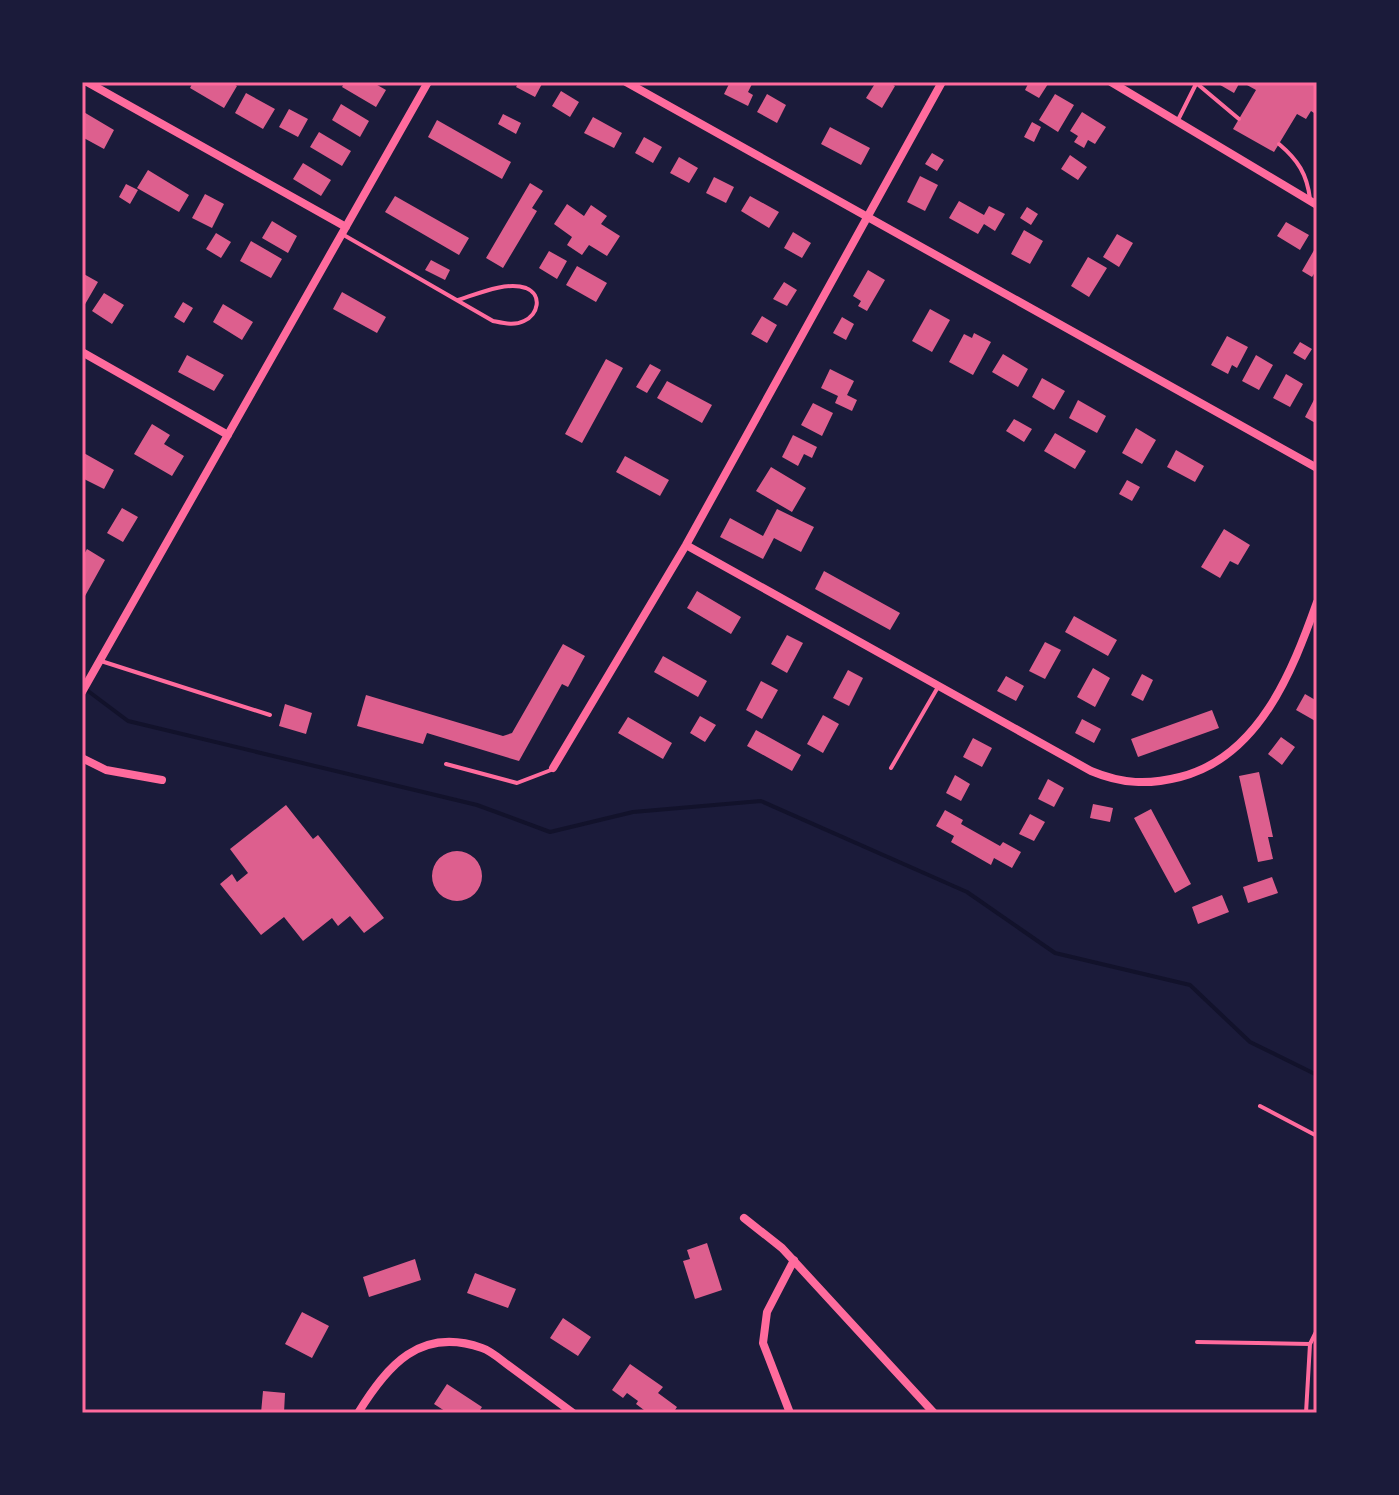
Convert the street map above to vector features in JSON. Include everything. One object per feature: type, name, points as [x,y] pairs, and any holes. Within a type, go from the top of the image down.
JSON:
[{"type":"street","points":[[87,82],[344,230]]},
{"type":"street","points":[[82,692],[428,82]]},
{"type":"street","points":[[553,768],[686,545],[942,82]]},
{"type":"street","points":[[1111,82],[1314,203]]},
{"type":"street","points":[[630,83],[1317,468]]},
{"type":"street","points":[[82,352],[228,435]]},
{"type":"street","points":[[686,545],[1091,771],[1127,783],[1156,783],[1190,774],[1221,760],[1243,743],[1263,716],[1286,675],[1317,602]]},
{"type":"street","points":[[82,758],[106,770],[162,780]]},
{"type":"street","points":[[744,1218],[794,1260],[934,1413]]},
{"type":"street","points":[[790,1413],[763,1343],[767,1312],[794,1260]]},
{"type":"street","points":[[358,1413],[388,1369],[404,1356],[440,1342],[485,1348],[573,1413]]},
{"type":"lane","points":[[1177,122],[1196,83],[1239,119]]},
{"type":"lane","points":[[1279,144],[1301,167],[1308,179],[1314,203]]},
{"type":"lane","points":[[344,230],[480,315],[493,321],[510,324],[524,321],[535,312],[538,304],[535,295],[526,288],[515,287],[458,300]]},
{"type":"lane","points":[[99,660],[270,715]]},
{"type":"lane","points":[[891,768],[938,686]]},
{"type":"lane","points":[[446,764],[517,783],[553,768]]},
{"type":"lane","points":[[1260,1106],[1317,1136]]},
{"type":"lane","points":[[1306,1413],[1310,1344],[1317,1328],[1316,1309]]},
{"type":"lane","points":[[1197,1342],[1310,1344]]},
{"type":"building","points":[[193,82],[215,82],[219,85],[230,82],[237,86],[224,108],[190,88]]},
{"type":"building","points":[[345,82],[372,82],[386,90],[376,107],[342,87]]},
{"type":"building","points":[[519,82],[543,82],[535,97],[516,87]]},
{"type":"building","points":[[730,82],[753,82],[748,92],[753,95],[748,106],[724,94]]},
{"type":"building","points":[[876,82],[888,82],[895,86],[882,108],[866,98]]},
{"type":"building","points":[[1029,82],[1048,84],[1039,98],[1025,90]]},
{"type":"building","points":[[1215,82],[1240,82],[1234,93]]},
{"type":"building","points":[[1249,82],[1317,82],[1317,115],[1311,111],[1306,119],[1297,114],[1274,152],[1233,129],[1256,90],[1247,85]]},
{"type":"building","points":[[561,91],[579,102],[570,117],[552,106]]},
{"type":"building","points":[[246,93],[275,109],[263,129],[235,113]]},
{"type":"building","points":[[767,94],[786,105],[777,123],[757,112]]},
{"type":"building","points":[[1055,94],[1074,105],[1058,132],[1039,120]]},
{"type":"building","points":[[341,104],[369,121],[360,137],[332,120]]},
{"type":"building","points":[[289,109],[308,119],[298,137],[279,127]]},
{"type":"building","points":[[82,111],[114,130],[104,149],[82,137]]},
{"type":"building","points":[[1082,112],[1106,127],[1095,144],[1088,140],[1084,148],[1074,142],[1078,136],[1070,131]]},
{"type":"building","points":[[503,114],[521,123],[516,134],[498,124]]},
{"type":"building","points":[[593,117],[622,133],[614,148],[584,133]]},
{"type":"building","points":[[437,120],[511,162],[502,179],[428,137]]},
{"type":"building","points":[[1032,122],[1041,127],[1034,142],[1024,137]]},
{"type":"building","points":[[830,127],[870,148],[861,165],[821,144]]},
{"type":"building","points":[[319,132],[351,151],[342,166],[310,147]]},
{"type":"building","points":[[644,137],[662,147],[653,163],[635,153]]},
{"type":"building","points":[[932,153],[944,160],[937,171],[925,164]]},
{"type":"building","points":[[1070,155],[1087,167],[1078,180],[1061,169]]},
{"type":"building","points":[[679,157],[698,168],[689,183],[670,173]]},
{"type":"building","points":[[303,163],[331,180],[321,196],[293,179]]},
{"type":"building","points":[[148,170],[189,195],[179,212],[137,188]]},
{"type":"building","points":[[920,176],[938,185],[925,211],[907,202]]},
{"type":"building","points":[[714,177],[734,187],[726,203],[706,193]]},
{"type":"building","points":[[530,183],[543,191],[532,208],[537,211],[503,268],[486,258]]},
{"type":"building","points":[[126,184],[138,190],[130,204],[119,197]]},
{"type":"building","points":[[205,194],[224,204],[212,228],[192,218]]},
{"type":"building","points":[[395,196],[469,238],[459,255],[385,212]]},
{"type":"building","points":[[750,196],[779,212],[769,228],[741,211]]},
{"type":"building","points":[[959,201],[984,215],[989,206],[1005,214],[995,231],[984,224],[978,234],[949,218]]},
{"type":"building","points":[[567,204],[584,216],[591,205],[607,216],[601,224],[620,236],[607,256],[589,245],[582,255],[567,245],[572,237],[554,224]]},
{"type":"building","points":[[1027,207],[1038,214],[1031,225],[1020,218]]},
{"type":"building","points":[[272,221],[297,236],[288,253],[262,238]]},
{"type":"building","points":[[1286,222],[1309,235],[1300,250],[1277,236]]},
{"type":"building","points":[[1024,230],[1043,241],[1030,264],[1011,254]]},
{"type":"building","points":[[793,232],[811,243],[802,258],[784,248]]},
{"type":"building","points":[[216,233],[231,242],[221,258],[206,249]]},
{"type":"building","points":[[1117,234],[1133,243],[1119,267],[1103,257]]},
{"type":"building","points":[[251,241],[282,259],[271,278],[240,261]]},
{"type":"building","points":[[1317,245],[1317,269],[1312,277],[1302,271]]},
{"type":"building","points":[[549,251],[567,261],[557,279],[539,268]]},
{"type":"building","points":[[1088,257],[1107,268],[1089,297],[1071,286]]},
{"type":"building","points":[[431,260],[450,270],[445,280],[425,270]]},
{"type":"building","points":[[577,266],[607,283],[596,302],[566,285]]},
{"type":"building","points":[[868,270],[885,280],[867,311],[858,306],[861,301],[853,296]]},
{"type":"building","points":[[82,273],[98,282],[84,306],[82,305]]},
{"type":"building","points":[[784,282],[797,290],[787,306],[773,299]]},
{"type":"building","points":[[342,292],[386,317],[377,333],[333,309]]},
{"type":"building","points":[[104,293],[124,305],[112,324],[92,311]]},
{"type":"building","points":[[183,302],[193,308],[184,323],[174,317]]},
{"type":"building","points":[[223,304],[253,322],[242,340],[213,322]]},
{"type":"building","points":[[930,309],[950,320],[932,352],[912,341]]},
{"type":"building","points":[[762,316],[777,325],[767,343],[751,334]]},
{"type":"building","points":[[842,317],[854,324],[846,340],[833,333]]},
{"type":"building","points":[[974,333],[991,342],[973,375],[949,362],[964,334],[972,338]]},
{"type":"building","points":[[1227,336],[1248,347],[1237,368],[1232,365],[1228,374],[1211,365]]},
{"type":"building","points":[[1300,342],[1312,349],[1305,360],[1293,353]]},
{"type":"building","points":[[1003,354],[1028,369],[1018,387],[992,372]]},
{"type":"building","points":[[187,355],[224,375],[214,391],[178,372]]},
{"type":"building","points":[[1256,355],[1273,365],[1259,390],[1242,381]]},
{"type":"building","points":[[606,359],[623,368],[582,443],[565,434]]},
{"type":"building","points":[[650,364],[661,370],[647,393],[636,387]]},
{"type":"building","points":[[830,369],[854,381],[847,395],[857,400],[852,411],[835,403],[838,396],[821,388]]},
{"type":"building","points":[[1286,374],[1303,384],[1290,407],[1273,398]]},
{"type":"building","points":[[1042,378],[1065,391],[1054,410],[1032,397]]},
{"type":"building","points":[[667,381],[712,405],[702,423],[657,398]]},
{"type":"building","points":[[1317,394],[1317,424],[1305,417]]},
{"type":"building","points":[[1078,400],[1106,416],[1097,433],[1069,418]]},
{"type":"building","points":[[813,403],[833,413],[822,436],[801,425]]},
{"type":"building","points":[[1014,419],[1032,429],[1024,442],[1006,431]]},
{"type":"building","points":[[152,424],[170,435],[164,444],[184,456],[172,476],[134,454]]},
{"type":"building","points":[[1136,428],[1156,440],[1142,464],[1122,453]]},
{"type":"building","points":[[1055,433],[1086,451],[1075,469],[1044,451]]},
{"type":"building","points":[[793,435],[817,447],[812,458],[804,454],[798,466],[782,457]]},
{"type":"building","points":[[1176,450],[1204,466],[1195,482],[1167,467]]},
{"type":"building","points":[[82,452],[114,470],[104,489],[82,478]]},
{"type":"building","points":[[625,456],[669,480],[660,496],[616,472]]},
{"type":"building","points":[[771,467],[806,488],[792,512],[756,491]]},
{"type":"building","points":[[1127,480],[1140,487],[1132,501],[1119,494]]},
{"type":"building","points":[[122,508],[138,517],[123,542],[107,533]]},
{"type":"building","points":[[777,509],[814,527],[801,552],[774,538],[763,559],[720,537],[730,518],[763,536]]},
{"type":"building","points":[[1224,529],[1250,545],[1238,565],[1230,561],[1220,578],[1201,567]]},
{"type":"building","points":[[87,549],[105,560],[85,596],[82,594],[82,558]]},
{"type":"building","points":[[824,571],[900,613],[890,630],[815,589]]},
{"type":"building","points":[[697,591],[741,617],[731,634],[687,608]]},
{"type":"building","points":[[1074,616],[1117,640],[1108,656],[1065,632]]},
{"type":"building","points":[[787,635],[803,643],[787,673],[771,664]]},
{"type":"building","points":[[1045,642],[1061,650],[1045,679],[1029,671]]},
{"type":"building","points":[[563,644],[585,656],[568,687],[562,684],[519,761],[427,733],[423,744],[357,726],[366,695],[503,736],[512,733]]},
{"type":"building","points":[[663,656],[707,681],[698,697],[654,672]]},
{"type":"building","points":[[1093,668],[1110,678],[1095,707],[1077,697]]},
{"type":"building","points":[[848,670],[863,678],[849,706],[833,698]]},
{"type":"building","points":[[1142,674],[1153,680],[1143,701],[1131,695]]},
{"type":"building","points":[[1006,676],[1024,686],[1016,701],[997,691]]},
{"type":"building","points":[[761,681],[778,690],[762,719],[746,710]]},
{"type":"building","points":[[1305,694],[1317,701],[1317,722],[1296,710]]},
{"type":"building","points":[[285,704],[312,713],[306,734],[279,726]]},
{"type":"building","points":[[1212,710],[1219,728],[1138,757],[1131,739]]},
{"type":"building","points":[[823,715],[839,724],[823,753],[807,744]]},
{"type":"building","points":[[700,716],[716,725],[705,742],[690,733]]},
{"type":"building","points":[[628,717],[672,743],[663,759],[618,733]]},
{"type":"building","points":[[1082,719],[1101,729],[1094,743],[1075,733]]},
{"type":"building","points":[[756,730],[801,755],[792,771],[747,746]]},
{"type":"building","points":[[1281,737],[1295,747],[1282,765],[1268,754]]},
{"type":"building","points":[[973,738],[992,748],[982,767],[963,757]]},
{"type":"building","points":[[1259,772],[1273,837],[1268,837],[1273,859],[1258,862],[1239,776]]},
{"type":"building","points":[[955,775],[970,784],[961,801],[946,793]]},
{"type":"building","points":[[1048,779],[1064,788],[1054,807],[1038,799]]},
{"type":"building","points":[[1093,804],[1113,808],[1110,822],[1090,818]]},
{"type":"building","points":[[286,805],[313,839],[318,835],[384,918],[364,933],[350,916],[338,926],[332,918],[303,941],[284,917],[261,935],[220,884],[232,874],[237,882],[248,873],[230,849]]},
{"type":"building","points":[[1151,809],[1191,884],[1175,893],[1134,818]]},
{"type":"building","points":[[945,810],[963,820],[961,824],[1000,846],[1003,842],[1021,852],[1012,868],[994,858],[991,865],[951,842],[954,836],[936,826]]},
{"type":"building","points":[[1030,814],[1045,822],[1034,841],[1019,834]]},
{"type":"building","points":[[457,851],[474,859],[482,876],[474,893],[457,901],[440,893],[432,876],[440,859]]},
{"type":"building","points":[[1272,877],[1278,893],[1248,903],[1243,887]]},
{"type":"building","points":[[1222,895],[1229,912],[1198,924],[1192,907]]},
{"type":"building","points":[[707,1243],[722,1290],[695,1299],[683,1261],[690,1259],[687,1250]]},
{"type":"building","points":[[415,1259],[421,1280],[369,1297],[363,1277]]},
{"type":"building","points":[[475,1273],[516,1289],[508,1308],[467,1293]]},
{"type":"building","points":[[302,1312],[329,1326],[312,1358],[285,1344]]},
{"type":"building","points":[[563,1318],[591,1337],[578,1356],[550,1338]]},
{"type":"building","points":[[630,1364],[663,1387],[658,1393],[677,1407],[673,1413],[648,1413],[627,1393],[623,1398],[612,1390]]},
{"type":"building","points":[[447,1384],[482,1407],[478,1413],[448,1413],[434,1404]]},
{"type":"building","points":[[263,1391],[285,1393],[284,1413],[261,1413]]},
{"type":"waterway","points":[[84,688],[128,721],[477,805],[550,832],[633,812],[761,801],[967,892],[1055,953],[1190,985],[1250,1042],[1317,1075]]}]
